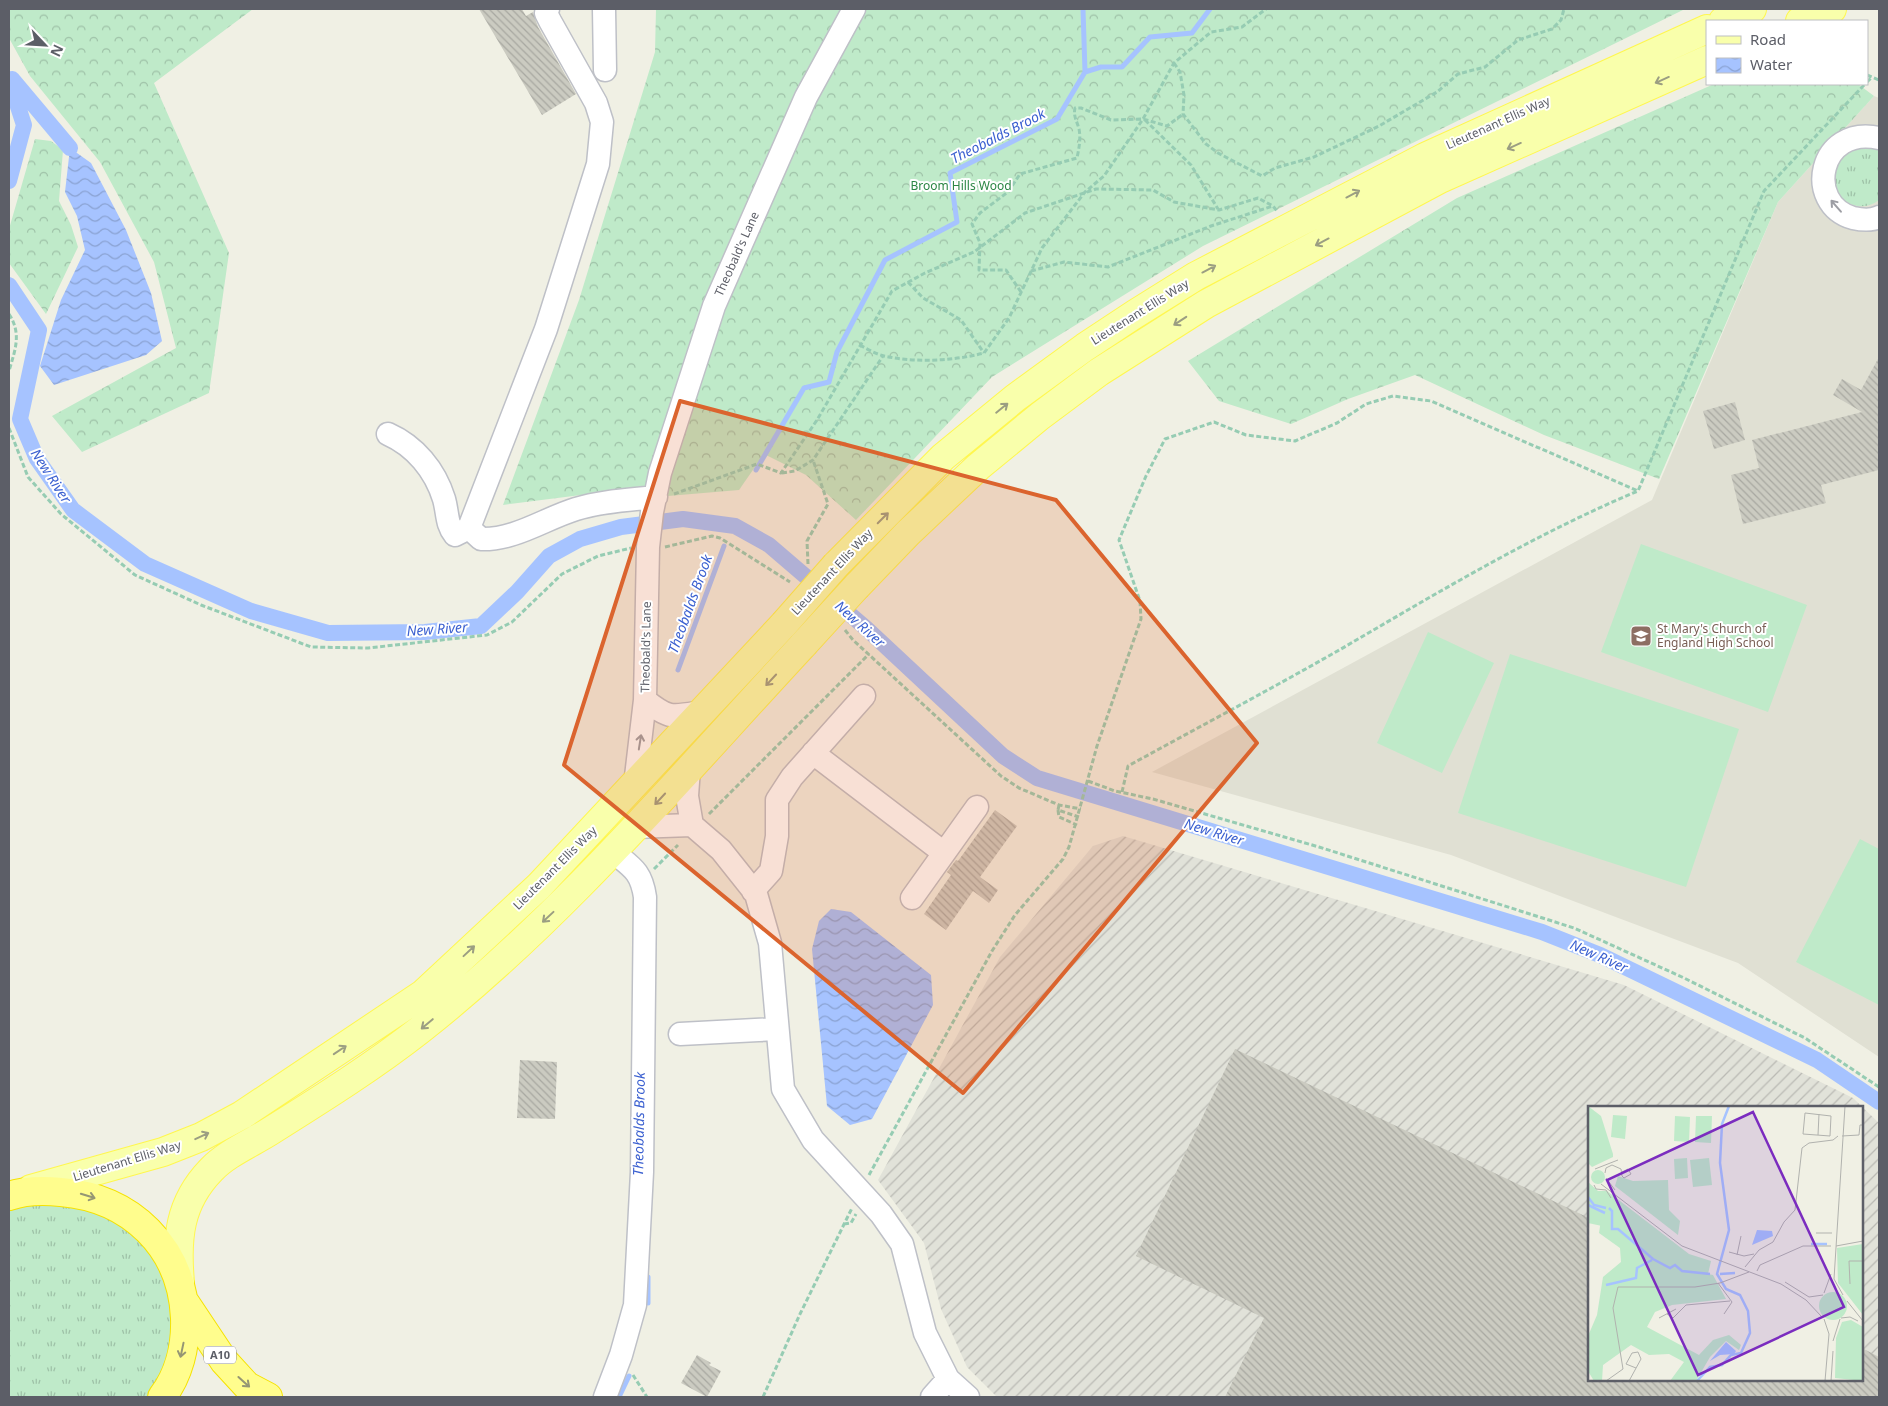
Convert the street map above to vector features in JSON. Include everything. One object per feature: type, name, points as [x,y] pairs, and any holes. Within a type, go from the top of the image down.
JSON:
[{"type":"highway","points":[[16,1194],[82,1194],[109,1202],[136,1219],[156,1239],[170,1260],[182,1291],[185,1334],[180,1363],[162,1397]]},
{"type":"highway","name":"A10","points":[[182,1291],[224,1361],[246,1386],[268,1397]]},
{"type":"main road","points":[[1725,20],[1752,9]]},
{"type":"main road","points":[[1803,20],[1832,9]]},
{"type":"main road","name":"Lieutenant Ellis Way","points":[[16,1194],[163,1152],[201,1136],[242,1115],[423,994],[539,886],[636,785],[836,565],[943,457],[1015,398],[1085,347],[1196,276],[1425,157],[1706,28]]},
{"type":"main road","points":[[182,1291],[177,1248],[184,1214],[193,1193],[211,1170],[232,1154],[357,1076],[421,1029],[489,972],[557,908],[612,851],[908,533],[978,467],[1040,416],[1099,372],[1206,304],[1440,179],[1706,60]]},
{"type":"street","points":[[388,434],[414,450],[429,468],[444,499],[449,528],[455,535],[469,528],[546,329],[598,164],[602,122],[596,103],[550,21],[546,13],[548,9]]},
{"type":"street","points":[[604,9],[605,70]]},
{"type":"street","name":"Theobald's Lane","points":[[636,785],[645,700],[645,543],[660,473],[714,306],[806,97],[854,9]]},
{"type":"street","points":[[1879,138],[1864,135],[1851,138],[1838,145],[1826,163],[1823,178],[1826,195],[1839,211],[1847,216],[1861,220],[1879,217]]},
{"type":"street","points":[[469,528],[481,539],[505,538],[573,510],[597,503],[654,504]]},
{"type":"street","points":[[753,891],[771,871],[777,836],[777,800],[792,777],[864,696]]},
{"type":"street","points":[[645,700],[660,713],[670,716],[701,712]]},
{"type":"street","points":[[813,753],[944,853]]},
{"type":"street","points":[[689,768],[687,796],[694,826],[721,850],[753,891],[770,943],[782,1089],[812,1140],[881,1214],[902,1244],[925,1333],[948,1379],[968,1397]]},
{"type":"street","points":[[912,898],[977,807]]},
{"type":"street","points":[[634,827],[694,826]]},
{"type":"street","points":[[605,1397],[621,1355],[635,1305],[642,1172],[645,897],[642,880],[636,871],[612,851]]},
{"type":"street","points":[[680,1034],[776,1029]]},
{"type":"street","points":[[932,1397],[948,1379]]},
{"type":"path","points":[[860,345],[883,356],[927,360],[957,360],[984,353],[1009,318],[1042,248],[1085,192],[1104,176],[1144,120],[1174,63],[1210,32],[1242,27],[1266,9]]},
{"type":"path","points":[[1174,63],[1180,72],[1184,95],[1183,114],[1206,144],[1218,153],[1262,176],[1275,168],[1314,157],[1379,126],[1437,92],[1458,74],[1485,67],[1518,40],[1552,29],[1562,20],[1564,9]]},
{"type":"path","points":[[1868,80],[1870,78],[1879,80]]},
{"type":"path","points":[[1122,792],[1128,766],[1297,674],[1424,600],[1593,510],[1638,491],[1764,191],[1864,85]]},
{"type":"path","points":[[1021,292],[1006,270],[979,270],[980,248],[972,224],[980,213],[1008,192],[1020,174],[1077,158],[1080,144],[1079,129],[1074,114],[1075,108],[1081,108],[1111,120],[1144,120],[1167,126],[1183,114]]},
{"type":"path","points":[[1144,120],[1191,165],[1219,210]]},
{"type":"path","points":[[781,473],[817,420],[892,291],[980,248],[1025,213],[1096,189],[1153,190],[1174,202],[1219,210],[1258,198],[1273,206],[1290,227]]},
{"type":"path","points":[[1031,271],[1064,262],[1108,266],[1211,226],[1273,206]]},
{"type":"path","points":[[908,282],[923,298],[962,320],[984,353]]},
{"type":"path","points":[[9,314],[16,324],[18,342],[9,371]]},
{"type":"path","points":[[654,504],[670,496],[757,464],[781,473],[795,471],[813,460],[883,356]]},
{"type":"path","points":[[869,1176],[992,951],[1015,915],[1063,858],[1077,825],[1097,746],[1141,619],[1140,601],[1119,540],[1146,476],[1165,438],[1214,422],[1246,435],[1295,441],[1337,423],[1366,404],[1394,396],[1431,401],[1638,491]]},
{"type":"path","points":[[9,428],[28,477],[66,519],[135,575],[201,605],[311,647],[368,648],[487,635],[512,622],[562,574],[598,556],[645,543]]},
{"type":"path","points":[[808,564],[807,541],[828,504],[813,460]]},
{"type":"path","points":[[670,547],[682,542],[712,536],[720,538],[790,582]]},
{"type":"path","points":[[853,640],[1001,776],[1019,788],[1060,805],[1081,809]]},
{"type":"path","points":[[642,880],[694,826],[869,654]]},
{"type":"path","points":[[1088,781],[1319,847],[1574,928],[1682,977],[1805,1038],[1879,1087]]},
{"type":"path","points":[[1060,805],[1058,810],[1059,816],[1077,825]]},
{"type":"path","points":[[1058,810],[1079,817]]},
{"type":"path","points":[[763,1397],[844,1224]]},
{"type":"highlighted area","points":[[680,401],[1056,500],[1257,743],[963,1093],[564,765]]},
{"type":"shaded area","name":"St Mary's Church of England High School","points":[[1874,96],[1879,98],[1879,1057],[1738,963],[1451,855],[1152,772],[1652,500],[1778,202]]},
{"type":"shaded area","points":[[1123,836],[1624,985],[1853,1098],[1861,1106],[1588,1106],[1588,1381],[1863,1381],[1863,1108],[1879,1123],[1879,1397],[997,1397],[967,1367],[941,1309],[924,1243],[878,1180],[1000,957],[1093,846]]},
{"type":"green space","points":[[9,9],[253,9],[154,83],[229,253],[209,393],[82,452],[52,416],[176,348],[154,262],[100,162],[30,76],[9,38]]},
{"type":"green space","name":"Broom Hills Wood","points":[[656,9],[1685,9],[1203,246],[992,377],[856,520],[806,475],[764,454],[739,490],[656,497],[652,486],[503,505],[579,300],[655,52]]},
{"type":"green space","points":[[1712,85],[1859,85],[1874,96],[1778,202],[1659,479],[1544,435],[1415,375],[1348,399],[1291,424],[1219,401],[1188,361],[1457,198]]},
{"type":"green space","points":[[35,139],[51,141],[63,150],[59,201],[71,225],[78,247],[46,314],[9,263],[9,229]]},
{"type":"green space","points":[[1842,148],[1879,149],[1879,200],[1873,204],[1856,206],[1835,195],[1831,161]]},
{"type":"green space","points":[[1641,544],[1807,605],[1768,712],[1601,652]]},
{"type":"green space","points":[[1428,632],[1494,663],[1442,773],[1377,743]]},
{"type":"green space","points":[[1510,654],[1739,729],[1686,887],[1458,813]]},
{"type":"green space","points":[[1860,839],[1879,849],[1879,1005],[1796,962]]},
{"type":"green space","points":[[69,1200],[132,1228],[163,1269],[174,1320],[169,1355],[155,1386],[147,1397],[9,1397],[9,1208]]},
{"type":"water","points":[[70,148],[91,163],[126,230],[151,293],[162,341],[146,355],[54,385],[40,366],[61,300],[85,250],[77,216],[65,192]]},
{"type":"water","points":[[831,909],[851,912],[931,975],[933,1005],[872,1119],[850,1125],[827,1106],[812,949],[819,921]]},
{"type":"building","points":[[479,9],[522,9],[526,16],[533,12],[538,27],[576,94],[542,115]]},
{"type":"building","points":[[1879,357],[1879,470],[1821,485],[1826,503],[1743,524],[1731,475],[1759,468],[1752,440],[1862,412],[1833,395],[1842,379],[1861,390]]},
{"type":"building","points":[[1735,402],[1745,440],[1714,449],[1703,411]]},
{"type":"building","points":[[995,810],[1017,826],[980,877],[998,890],[989,903],[973,891],[946,930],[924,914],[951,875],[947,872],[956,860],[958,861]]},
{"type":"building","points":[[1235,1049],[1588,1218],[1588,1381],[1863,1381],[1863,1349],[1879,1357],[1879,1397],[1225,1397],[1264,1318],[1136,1256]]},
{"type":"building","points":[[520,1060],[557,1062],[555,1119],[517,1118]]},
{"type":"building","points":[[697,1355],[711,1363],[709,1365],[721,1371],[707,1397],[681,1383]]},
{"type":"waterway","points":[[1083,9],[1085,72]]},
{"type":"waterway","name":"Theobalds Brook","points":[[756,470],[804,388],[829,382],[837,352],[885,260],[957,222],[950,173],[1057,119],[1085,72],[1101,67],[1122,67],[1150,37],[1192,33],[1210,9]]},
{"type":"waterway","name":"New River","points":[[9,79],[24,125],[9,181]]},
{"type":"waterway","points":[[12,79],[70,148]]},
{"type":"waterway","name":"New River","points":[[9,285],[39,330],[20,419],[37,459],[73,510],[145,564],[251,611],[328,633],[425,632],[481,626],[517,592],[549,556],[580,539],[621,527],[683,519],[735,526],[769,545],[867,629],[1003,756],[1037,778],[1542,932],[1600,955],[1817,1060],[1879,1102]]},
{"type":"waterway","name":"Theobalds Brook","points":[[678,670],[724,546]]},
{"type":"waterway","name":"Theobalds Brook","points":[[648,1277],[648,1303]]},
{"type":"waterway","name":"Theobalds Brook","points":[[619,1397],[629,1376]]},
{"type":"place","name":"St Mary's Church of England High School","points":[[1641,636]]}]
